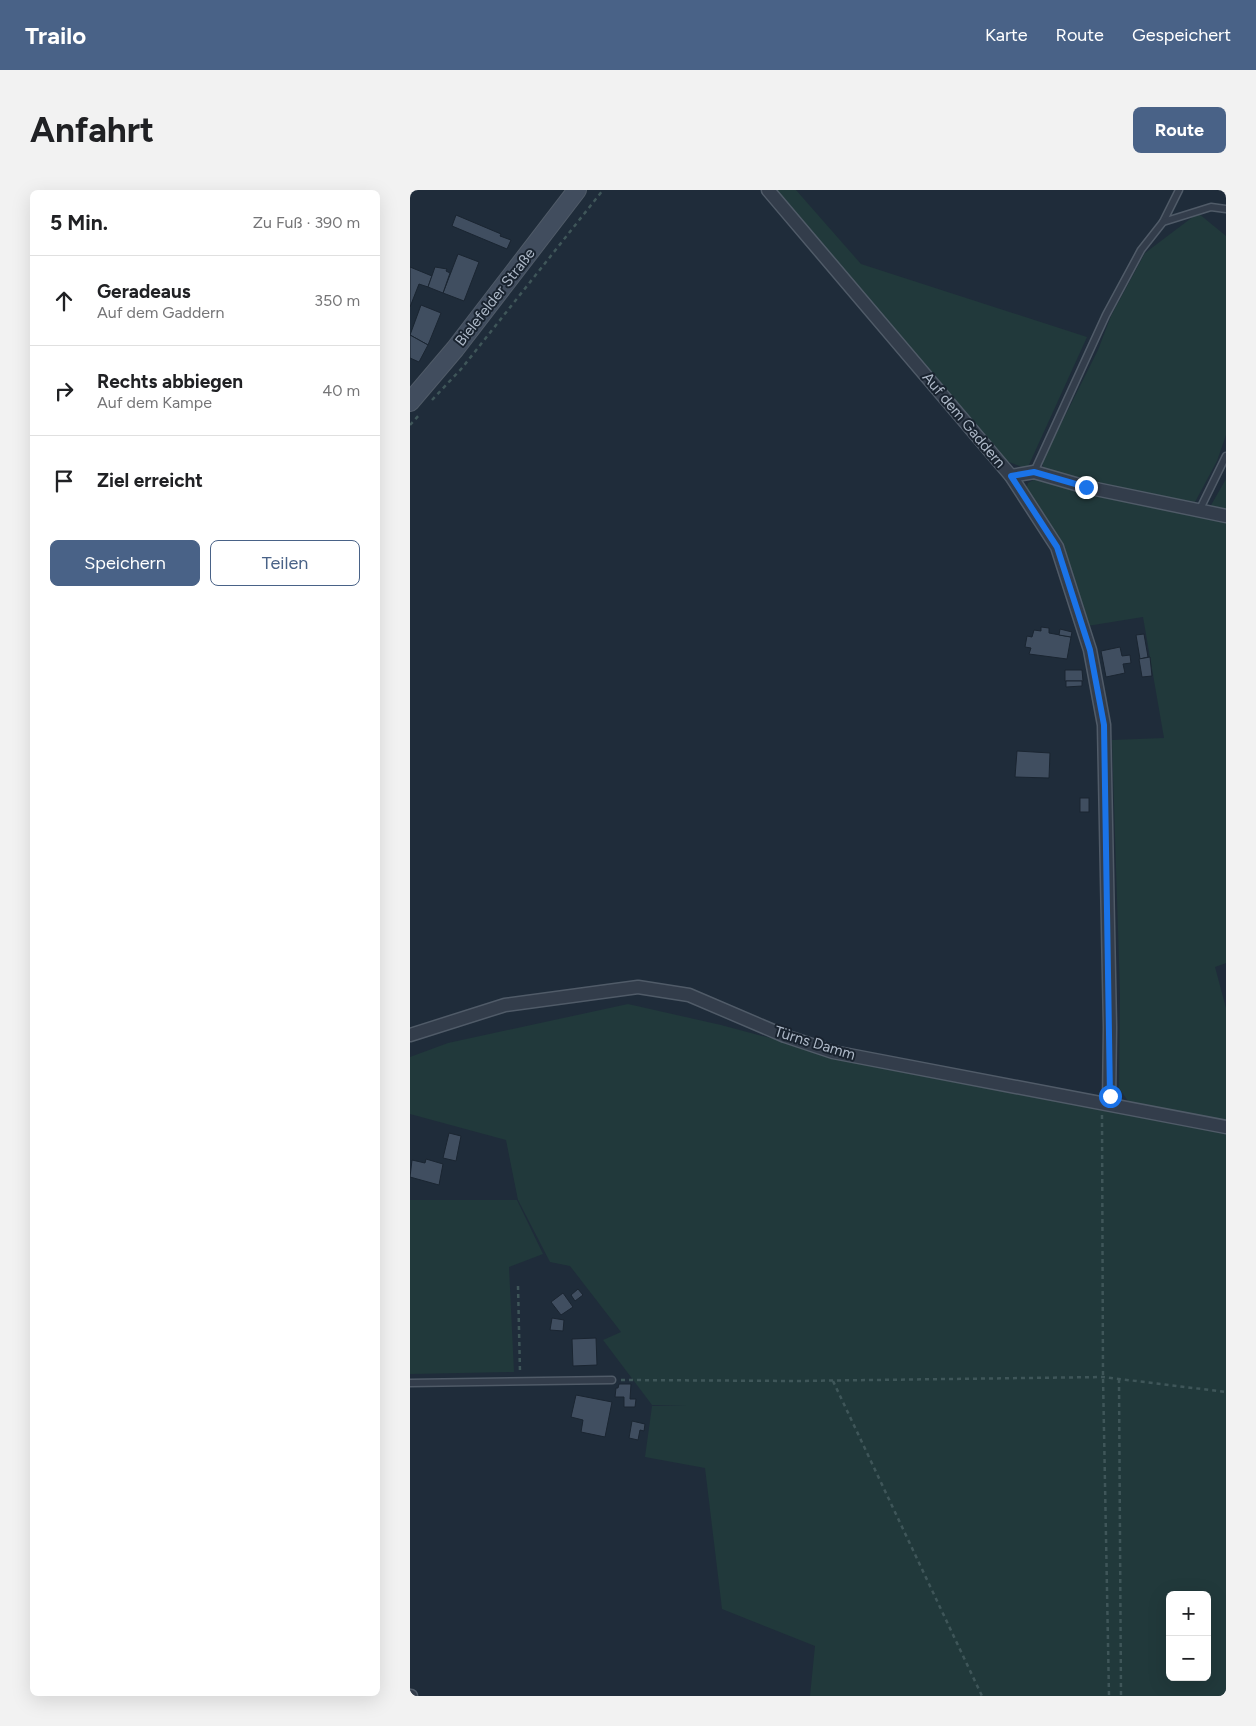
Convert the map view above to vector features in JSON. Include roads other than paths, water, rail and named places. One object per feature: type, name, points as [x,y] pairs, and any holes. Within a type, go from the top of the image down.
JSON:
[{"type":"main road","name":"Bielefelder Straße","points":[[417,406],[454,349],[577,190]]},
{"type":"street","name":"Auf dem Gaddern","points":[[768,190],[1011,476],[1057,547],[1090,650],[1104,725],[1110,1027],[1105,1104]]},
{"type":"street","points":[[1011,476],[1034,472],[1086,487],[1226,516]]},
{"type":"street","name":"Türns Damm","points":[[410,1035],[505,1005],[638,987],[689,995],[785,1036],[833,1052],[1226,1127]]},
{"type":"lane","points":[[1034,472],[1106,315],[1141,250],[1163,222],[1179,190]]},
{"type":"lane","points":[[1163,222],[1211,207],[1226,209]]},
{"type":"lane","points":[[1199,511],[1226,456]]},
{"type":"lane","points":[[410,1383],[612,1380]]}]
